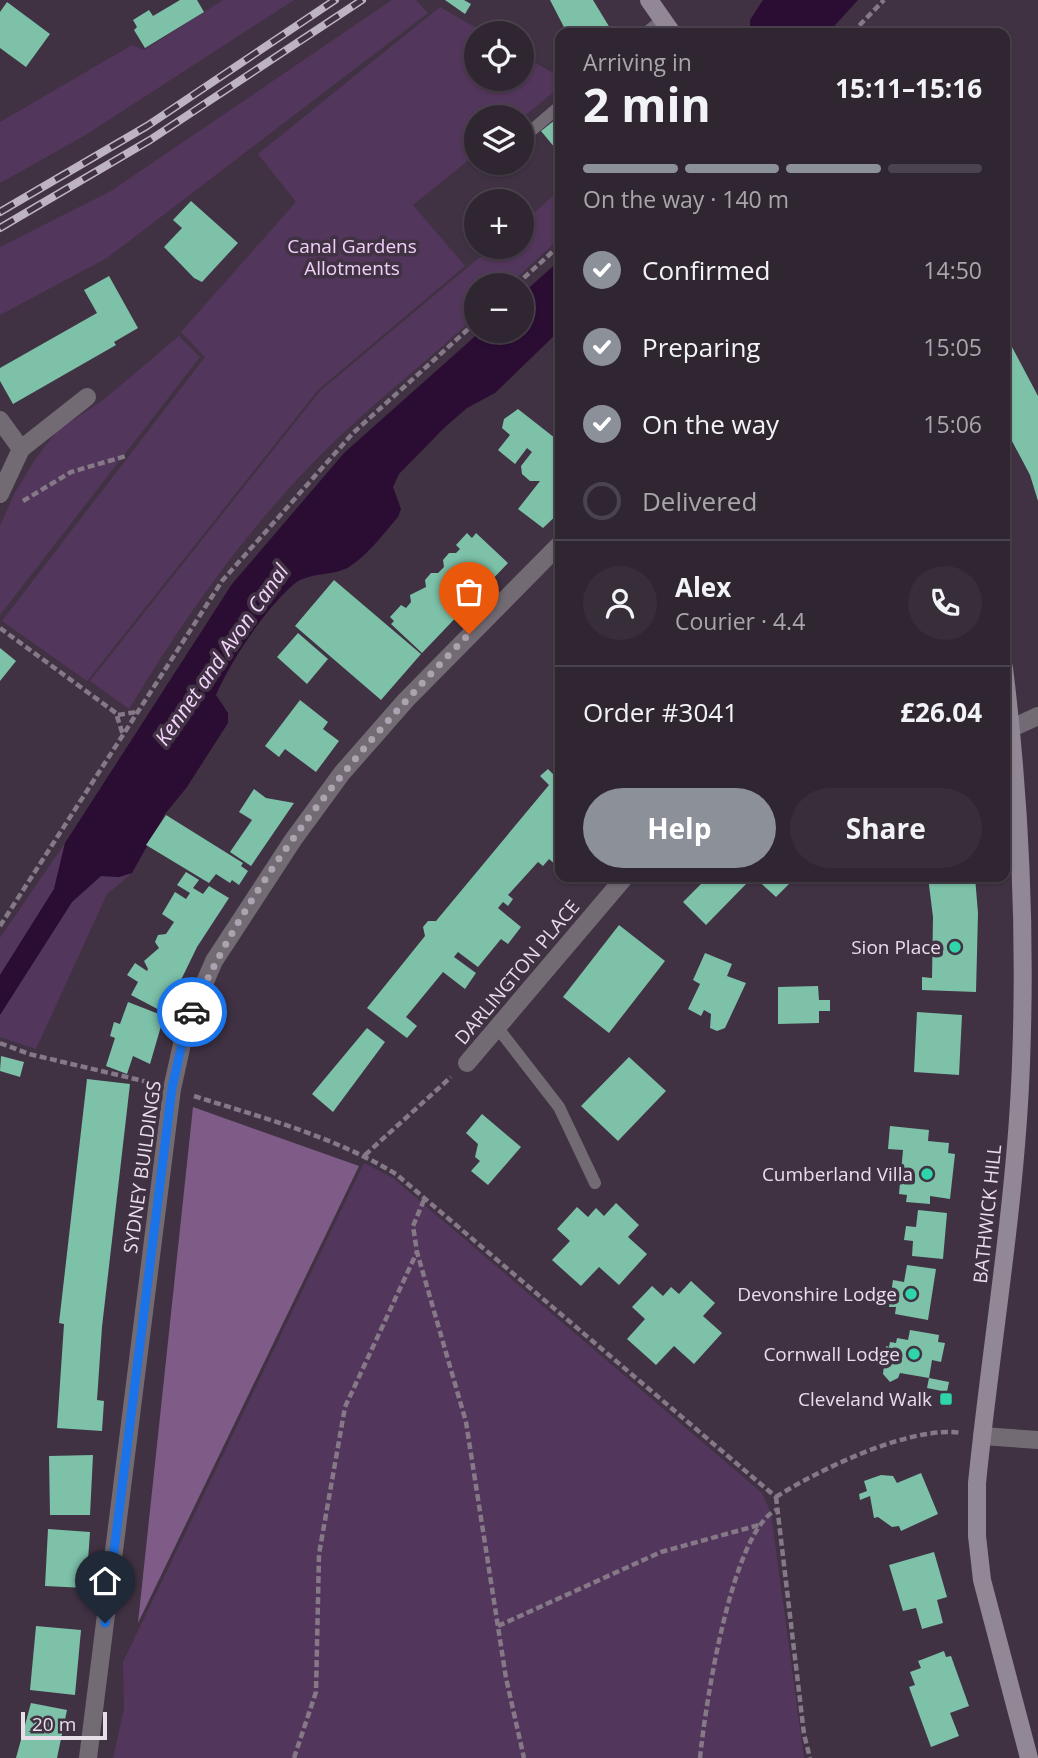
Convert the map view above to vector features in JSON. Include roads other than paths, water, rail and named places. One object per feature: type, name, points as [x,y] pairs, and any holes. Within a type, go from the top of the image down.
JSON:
[{"type":"street","points":[[649,0],[667,27]]},
{"type":"street","points":[[0,494],[21,449],[87,397]]},
{"type":"street","points":[[0,420],[21,449]]},
{"type":"street","name":"SYDNEY BUILDINGS","points":[[88,1758],[172,1088],[186,1026],[214,961],[293,840],[342,772],[405,700],[555,549]]},
{"type":"street","name":"BATHWICK HILL","points":[[1010,713],[1022,867],[1021,1063],[1014,1163],[982,1436],[977,1536],[982,1580],[1029,1758]]},
{"type":"street","points":[[1012,728],[1038,716]]},
{"type":"street","name":"DARLINGTON PLACE","points":[[467,1063],[621,882]]},
{"type":"street","points":[[982,1436],[1038,1440]]},
{"type":"lane","points":[[534,128],[555,110]]},
{"type":"lane","points":[[497,1027],[559,1107],[595,1183]]},
{"type":"water","points":[[763,0],[858,0],[833,28],[750,28],[750,20]]},
{"type":"water","name":"Kennet and Avon Canal","points":[[555,264],[555,335],[495,393],[467,408],[444,428],[399,474],[393,487],[401,509],[398,517],[362,557],[342,570],[299,581],[271,608],[239,652],[216,695],[228,713],[228,723],[187,787],[165,814],[132,873],[119,877],[101,876],[72,902],[0,1015],[0,975],[54,889],[65,843],[232,584],[344,453],[468,343],[534,343],[534,283]]},
{"type":"railway","points":[[0,212],[147,126],[335,0]]},
{"type":"railway","points":[[0,228],[150,140],[362,0]]},
{"type":"place","name":"Sion Place","points":[[955,947]]},
{"type":"place","name":"Cumberland Villa","points":[[927,1174]]},
{"type":"place","name":"Devonshire Lodge","points":[[911,1294]]},
{"type":"place","name":"Cornwall Lodge","points":[[914,1354]]},
{"type":"place","name":"Cleveland Walk","points":[[946,1399]]},
{"type":"park label","name":"Canal Gardens Allotments","points":[[352,257]]}]
